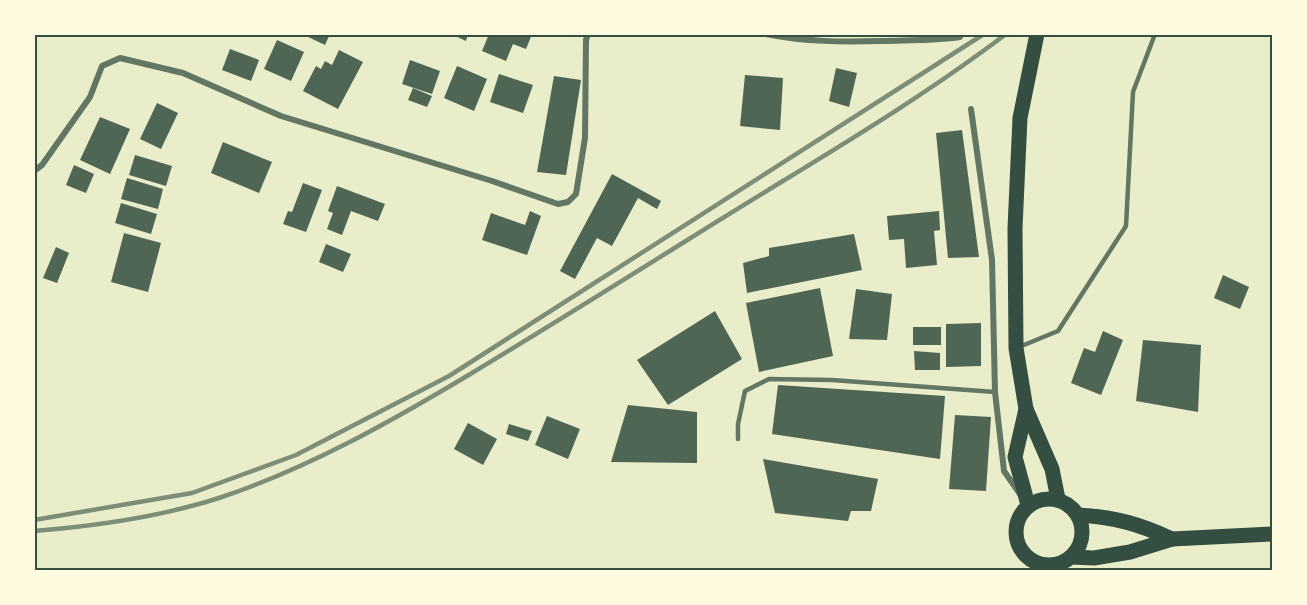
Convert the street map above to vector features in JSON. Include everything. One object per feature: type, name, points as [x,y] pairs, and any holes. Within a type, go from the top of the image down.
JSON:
[{"type":"main road","points":[[1037,34],[1020,118],[1016,228],[1016,348],[1026,409],[1052,469],[1058,499]]},
{"type":"main road","points":[[1026,409],[1015,457],[1028,505]]},
{"type":"main road","points":[[1021,570],[1023,553],[1016,537],[1018,519],[1028,505],[1048,498],[1066,502],[1078,515],[1082,526],[1082,537],[1078,548],[1060,564]]},
{"type":"main road","points":[[1078,515],[1101,516],[1142,525],[1172,539]]},
{"type":"main road","points":[[1023,553],[1039,564],[1048,565],[1130,552],[1172,539],[1272,534]]},
{"type":"street","points":[[34,171],[42,165],[90,97],[102,66],[120,58],[183,73],[281,116],[492,181],[558,204],[568,202],[576,194],[585,138],[586,40],[588,34]]},
{"type":"street","points":[[766,34],[789,39],[842,42],[941,40],[960,37],[961,34]]},
{"type":"street","points":[[971,109],[992,260],[995,392],[1004,471],[1028,505]]},
{"type":"lane","points":[[1016,348],[1058,331],[1126,226],[1133,92],[1155,34]]},
{"type":"lane","points":[[738,439],[738,424],[745,391],[769,379],[832,380],[995,392]]},
{"type":"building","points":[[302,34],[330,34],[325,45]]},
{"type":"building","points":[[451,34],[468,34],[466,41]]},
{"type":"building","points":[[489,34],[532,34],[526,49],[513,44],[506,61],[482,51]]},
{"type":"building","points":[[277,40],[304,52],[291,81],[264,69]]},
{"type":"building","points":[[230,49],[259,60],[251,81],[222,70]]},
{"type":"building","points":[[339,50],[363,62],[338,109],[303,91],[316,66],[321,69],[325,61],[332,65]]},
{"type":"building","points":[[410,60],[440,71],[432,94],[402,84]]},
{"type":"building","points":[[457,66],[487,79],[474,111],[444,98]]},
{"type":"building","points":[[836,68],[857,73],[849,107],[829,101]]},
{"type":"building","points":[[499,74],[533,85],[523,113],[490,102]]},
{"type":"building","points":[[745,75],[783,78],[780,130],[740,126]]},
{"type":"building","points":[[554,76],[581,80],[566,175],[537,172]]},
{"type":"building","points":[[413,88],[432,96],[427,107],[408,100]]},
{"type":"building","points":[[157,103],[178,113],[161,149],[140,139]]},
{"type":"building","points":[[100,117],[130,129],[110,174],[80,160]]},
{"type":"building","points":[[962,130],[979,257],[948,258],[936,133]]},
{"type":"building","points":[[223,142],[272,162],[259,193],[211,173]]},
{"type":"building","points":[[135,155],[172,166],[166,186],[129,175]]},
{"type":"building","points":[[74,165],[94,174],[86,193],[66,185]]},
{"type":"building","points":[[612,174],[661,201],[657,209],[638,198],[612,246],[597,238],[575,279],[560,271]]},
{"type":"building","points":[[127,178],[163,189],[158,209],[121,199]]},
{"type":"building","points":[[303,183],[322,190],[306,232],[283,224],[288,211],[292,212]]},
{"type":"building","points":[[337,186],[385,204],[378,221],[351,211],[342,235],[327,229],[333,213],[328,211]]},
{"type":"building","points":[[121,203],[157,214],[151,234],[115,223]]},
{"type":"building","points":[[530,211],[541,216],[527,255],[482,240],[491,213],[525,225]]},
{"type":"building","points":[[939,211],[940,230],[934,231],[937,265],[906,268],[904,239],[889,240],[887,216]]},
{"type":"building","points":[[124,233],[161,243],[148,292],[111,282]]},
{"type":"building","points":[[854,234],[862,270],[747,293],[743,263],[769,256],[769,248]]},
{"type":"building","points":[[326,244],[351,254],[343,272],[319,262]]},
{"type":"building","points":[[56,247],[69,253],[57,283],[43,278]]},
{"type":"building","points":[[1223,275],[1249,287],[1240,309],[1214,298]]},
{"type":"building","points":[[820,288],[833,356],[759,372],[746,303]]},
{"type":"building","points":[[856,289],[892,294],[887,340],[849,339]]},
{"type":"building","points":[[715,311],[742,359],[668,405],[637,360]]},
{"type":"building","points":[[981,323],[981,366],[946,367],[946,324]]},
{"type":"building","points":[[913,327],[941,327],[941,345],[913,345]]},
{"type":"building","points":[[1103,331],[1123,340],[1101,395],[1071,383],[1084,348],[1095,352]]},
{"type":"building","points":[[1143,340],[1201,345],[1198,412],[1136,401]]},
{"type":"building","points":[[914,351],[940,353],[940,370],[915,370]]},
{"type":"building","points":[[778,385],[945,396],[940,459],[772,434]]},
{"type":"building","points":[[628,405],[697,412],[697,463],[611,462]]},
{"type":"building","points":[[955,415],[991,417],[986,491],[949,489]]},
{"type":"building","points":[[547,416],[580,429],[568,459],[535,445]]},
{"type":"building","points":[[468,423],[497,439],[483,465],[454,449]]},
{"type":"building","points":[[509,424],[532,431],[528,441],[506,434]]},
{"type":"building","points":[[763,459],[878,479],[871,511],[851,511],[848,521],[775,513]]},
{"type":"railway","points":[[34,520],[192,493],[296,455],[449,376],[984,34]]},
{"type":"railway","points":[[34,531],[128,520],[197,505],[252,486],[318,458],[411,409],[554,323],[850,140],[929,89],[1006,34]]}]
